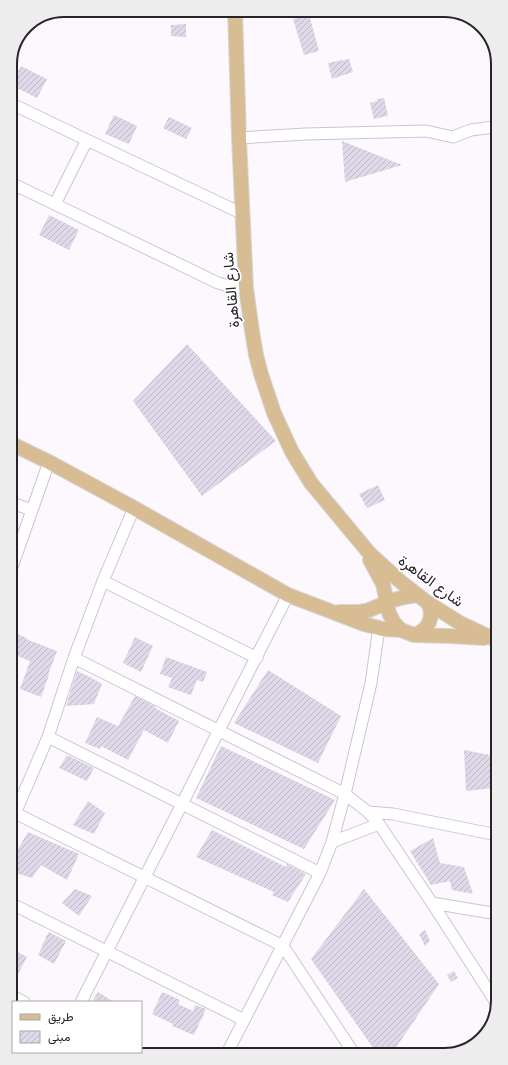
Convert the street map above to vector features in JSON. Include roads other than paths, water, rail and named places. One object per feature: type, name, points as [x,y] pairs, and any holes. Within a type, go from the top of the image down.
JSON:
[{"type":"main road","name":"شارع القاهرة","points":[[236,17],[239,138],[246,288],[250,324],[256,355],[274,413],[292,452],[311,483],[356,538],[385,568],[423,599],[460,623],[491,638]]},
{"type":"main road","points":[[17,446],[134,508],[288,595],[364,624],[408,633],[422,632],[428,625],[431,616],[430,607],[423,599],[399,598],[369,610],[359,612],[331,611]]},
{"type":"main road","name":"شارع القاهرة","points":[[356,538],[380,578],[385,590],[386,603],[389,613],[394,623],[408,633],[491,640]]},
{"type":"street","points":[[17,106],[243,214]]},
{"type":"street","points":[[239,138],[306,134],[426,131],[453,137],[472,130],[491,127]]},
{"type":"street","points":[[55,204],[87,140]]},
{"type":"street","points":[[17,186],[218,283],[246,288]]},
{"type":"street","points":[[17,553],[49,462]]},
{"type":"street","points":[[17,505],[32,510]]},
{"type":"street","points":[[17,809],[48,737],[74,658],[103,581],[134,508]]},
{"type":"street","points":[[103,581],[257,658]]},
{"type":"street","points":[[82,1001],[288,595]]},
{"type":"street","points":[[230,1048],[320,873],[332,842],[372,683],[378,628]]},
{"type":"street","points":[[74,658],[345,794],[368,812],[379,824],[491,990]]},
{"type":"street","points":[[48,737],[320,873]]},
{"type":"street","points":[[368,812],[392,814],[491,834]]},
{"type":"street","points":[[17,817],[144,877],[283,946],[350,1048]]},
{"type":"street","points":[[332,842],[379,824]]},
{"type":"street","points":[[432,903],[491,913]]},
{"type":"street","points":[[17,906],[244,1020]]}]
